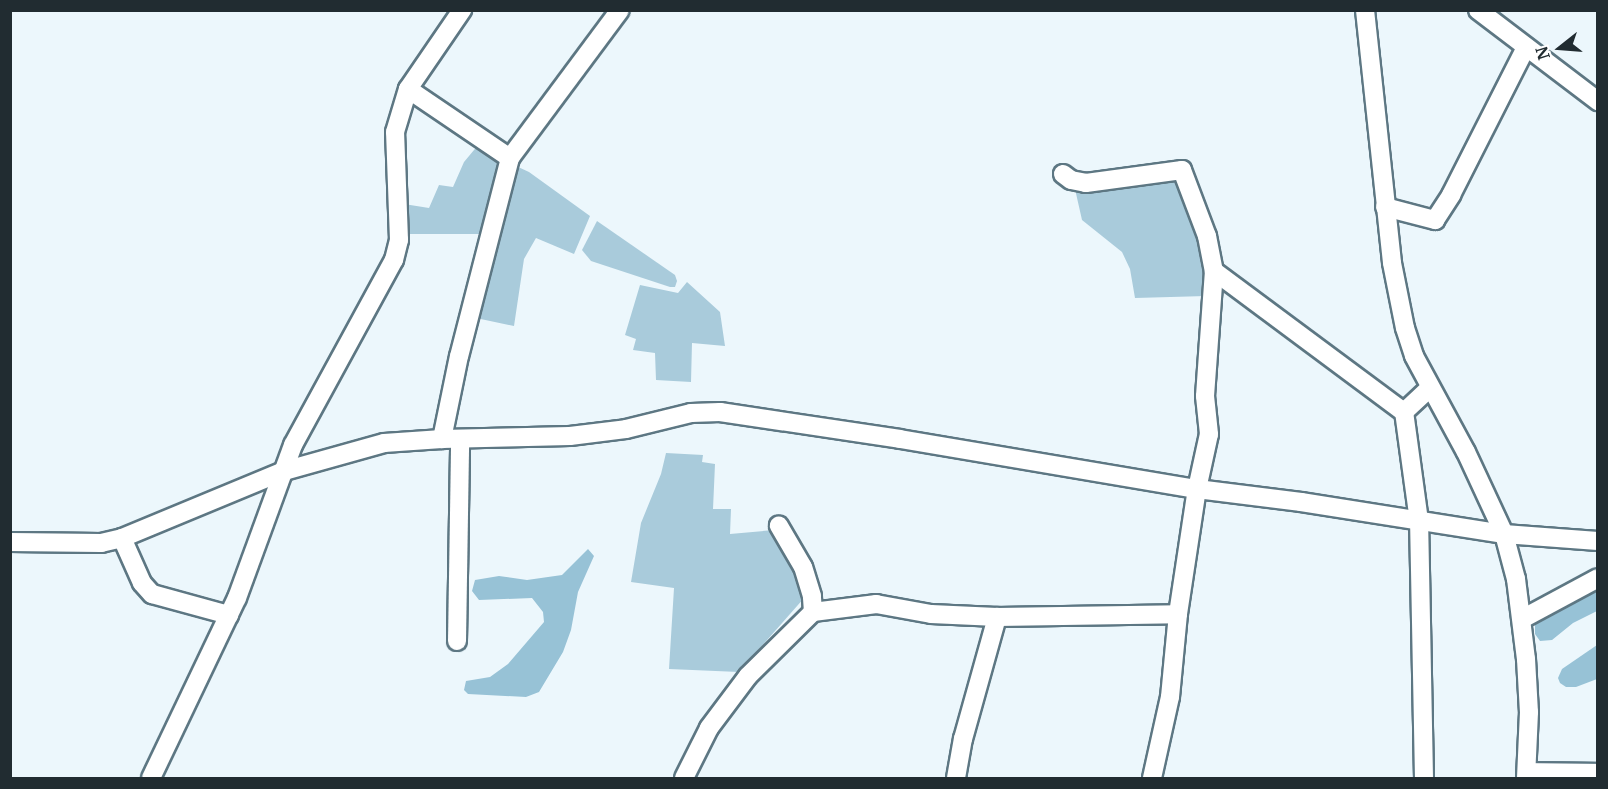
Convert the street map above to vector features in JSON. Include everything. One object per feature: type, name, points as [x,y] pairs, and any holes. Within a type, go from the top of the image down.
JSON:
[{"type":"street","points":[[152,778],[229,615],[293,445],[394,260],[399,240],[395,132],[408,88],[462,10]]},
{"type":"street","points":[[457,641],[451,439],[459,356],[510,158],[620,10]]},
{"type":"street","points":[[1365,10],[1396,291],[1414,356],[1466,452],[1504,534],[1516,579],[1522,619],[1529,712],[1527,775],[1598,773]]},
{"type":"street","points":[[1478,10],[1598,101]]},
{"type":"street","points":[[1385,207],[1435,220],[1451,195],[1526,47]]},
{"type":"street","points":[[408,88],[510,158]]},
{"type":"street","points":[[1063,174],[1071,180],[1086,183],[1182,170],[1207,236],[1214,271],[1205,396],[1209,434],[1197,489],[1178,614],[1170,697],[1152,778]]},
{"type":"street","points":[[1214,271],[1404,412],[1419,521],[1424,778]]},
{"type":"street","points":[[1404,412],[1430,388]]},
{"type":"street","points":[[10,542],[101,543],[122,537],[284,471],[384,444],[451,439],[570,436],[626,429],[691,413],[720,412],[900,439],[1197,489],[1301,502],[1504,534],[1598,541]]},
{"type":"street","points":[[779,526],[803,567],[812,596],[813,612]]},
{"type":"street","points":[[122,537],[142,583],[152,594],[229,615]]},
{"type":"street","points":[[1522,619],[1598,578]]},
{"type":"street","points":[[684,778],[709,728],[748,676],[813,612],[876,604],[931,614],[997,617],[1178,614]]},
{"type":"street","points":[[956,778],[963,739],[997,617]]},
{"type":"shaded area","points":[[479,144],[502,158],[485,234],[407,234],[404,204],[429,208],[439,185],[453,187],[464,162]]},
{"type":"shaded area","points":[[516,166],[529,172],[590,216],[574,254],[536,238],[524,259],[514,326],[476,318]]},
{"type":"shaded area","points":[[1182,181],[1206,254],[1206,296],[1135,298],[1130,269],[1122,252],[1082,220],[1075,189]]},
{"type":"shaded area","points":[[597,221],[675,275],[677,281],[675,287],[591,261],[582,250]]},
{"type":"shaded area","points":[[687,282],[720,312],[725,346],[692,343],[691,382],[656,380],[655,353],[633,350],[636,339],[625,335],[640,285],[678,293]]},
{"type":"shaded area","points":[[666,453],[703,455],[702,462],[715,464],[713,509],[731,509],[730,534],[774,530],[797,565],[805,597],[739,672],[669,669],[674,588],[631,582],[641,523],[661,474]]},
{"type":"shaded area","points":[[588,549],[594,556],[578,592],[571,630],[563,652],[539,692],[526,697],[468,694],[464,690],[466,681],[490,677],[508,664],[544,622],[543,612],[532,598],[479,600],[472,591],[475,580],[499,576],[527,580],[562,575]]},
{"type":"shaded area","points":[[1597,586],[1597,611],[1573,623],[1552,640],[1540,641],[1535,634],[1535,624],[1541,613]]},
{"type":"shaded area","points":[[1597,645],[1597,679],[1576,687],[1566,687],[1560,683],[1558,678],[1562,669]]}]
